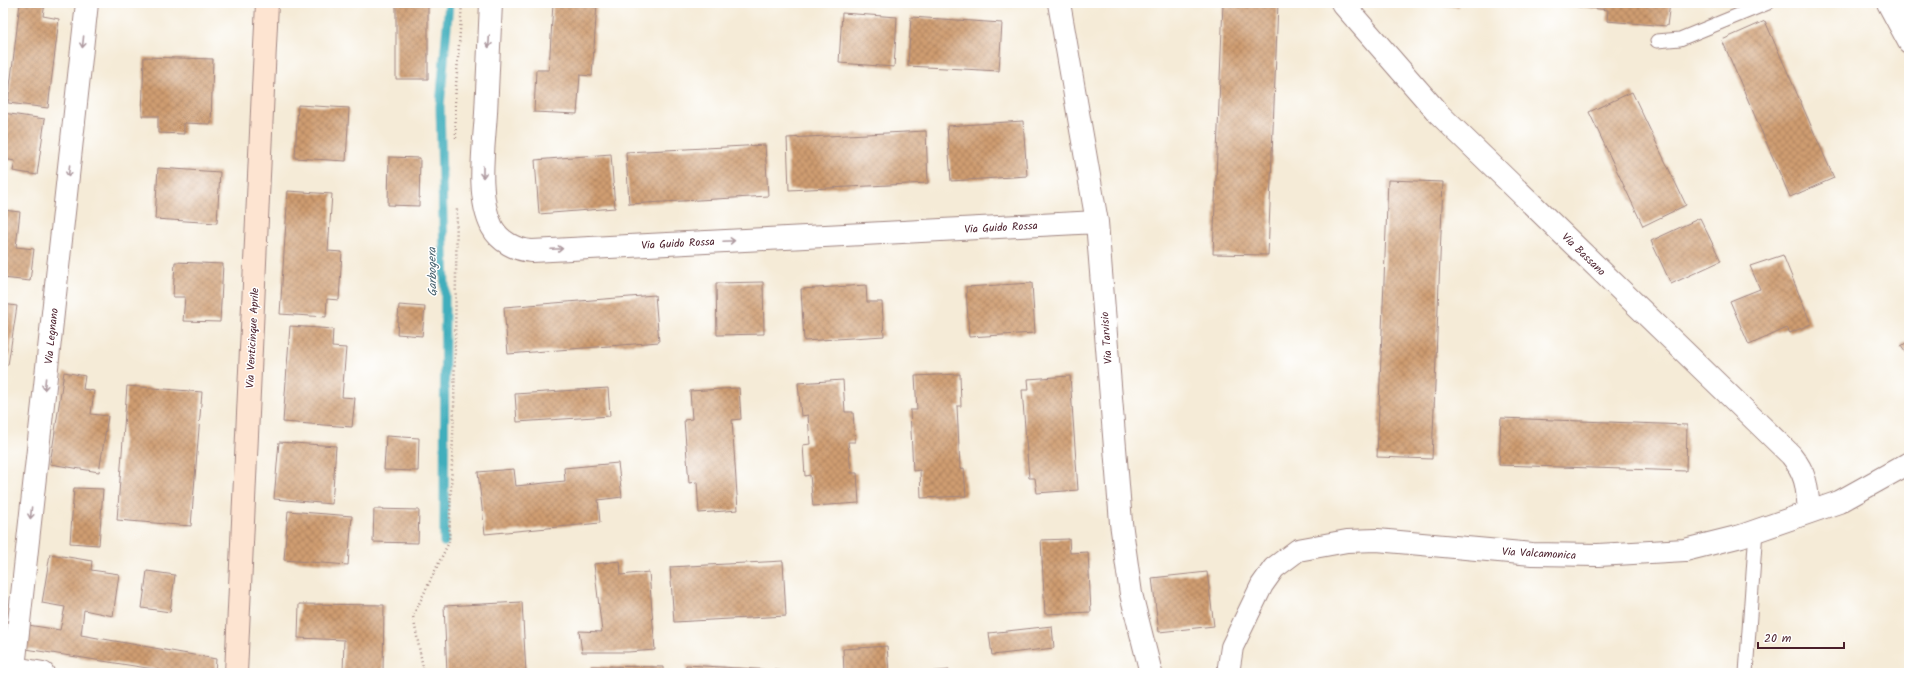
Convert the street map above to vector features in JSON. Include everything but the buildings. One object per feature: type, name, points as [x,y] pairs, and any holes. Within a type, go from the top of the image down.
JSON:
[{"type":"street","name":"Via Legnano","points":[[9,667],[87,3]]},
{"type":"street","name":"Via Venticinque Aprile","points":[[236,673],[267,3]]},
{"type":"street","name":"Via Guido Rossa","points":[[491,3],[483,171],[484,201],[487,214],[495,232],[508,244],[532,251],[1097,222]]},
{"type":"street","name":"Via Tarvisio","points":[[1059,3],[1097,222],[1121,523],[1131,594],[1151,673]]},
{"type":"street","name":"Via Bassano","points":[[1342,3],[1438,113],[1791,455],[1801,468],[1805,480],[1809,512]]},
{"type":"street","points":[[1888,3],[1909,42]]},
{"type":"street","name":"Via Valcamonica","points":[[1228,673],[1232,647],[1262,585],[1274,568],[1298,550],[1312,546],[1347,541],[1377,540],[1532,554],[1598,555],[1686,550],[1756,530],[1839,502],[1909,463]]},
{"type":"street","points":[[9,667],[43,673]]},
{"type":"lane","points":[[1657,41],[1680,39],[1768,3]]},
{"type":"lane","points":[[1746,673],[1756,530]]},
{"type":"path","points":[[456,145],[455,100],[462,3]]},
{"type":"path","points":[[424,673],[413,616],[449,542],[454,401],[457,206]]},
{"type":"waterway","name":"Garbogera","points":[[444,542],[445,290],[440,106],[449,3]]}]
